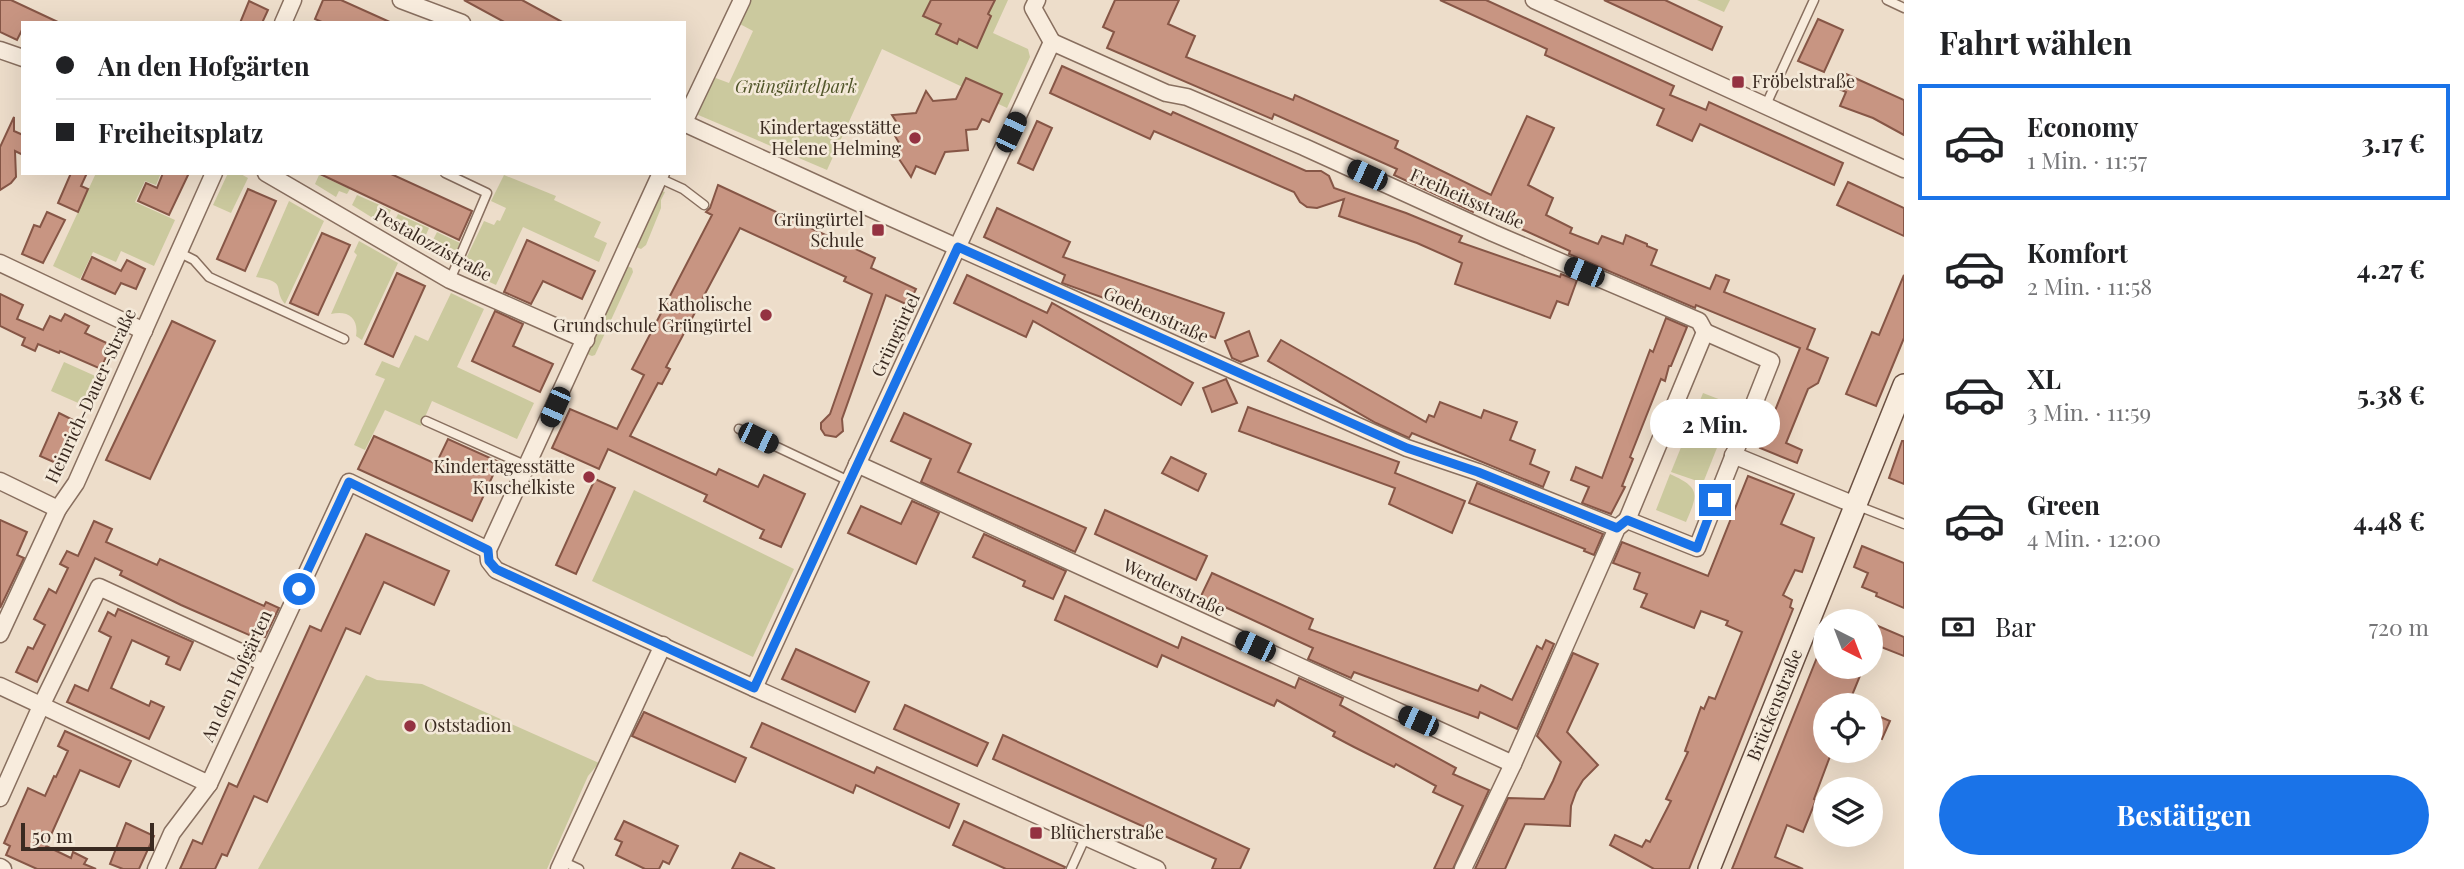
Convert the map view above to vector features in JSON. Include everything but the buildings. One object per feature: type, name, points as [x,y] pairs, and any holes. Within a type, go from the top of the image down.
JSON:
[{"type":"street","points":[[283,21],[293,0]]},
{"type":"street","points":[[401,0],[457,21]]},
{"type":"street","points":[[686,119],[742,0]]},
{"type":"street","points":[[1037,0],[1033,8],[1052,42]]},
{"type":"street","points":[[1534,0],[1562,6],[1765,107],[1904,169]]},
{"type":"street","name":"Grüngürtel","points":[[754,688],[1052,42]]},
{"type":"street","name":"Freiheitsstraße","points":[[1052,42],[1166,93],[1187,97],[1304,147],[1493,233],[1699,321],[1705,332],[1771,361],[1732,455]]},
{"type":"street","points":[[0,50],[21,57]]},
{"type":"street","name":"Goebenstraße","points":[[686,124],[1407,448],[1697,548],[1732,455]]},
{"type":"street","name":"Heinrich-Dauer-Straße","points":[[0,634],[58,509],[75,483],[214,175]]},
{"type":"street","name":"Pestalozzistraße","points":[[269,175],[450,280],[586,340]]},
{"type":"street","points":[[660,176],[489,555],[496,569],[1157,869]]},
{"type":"street","points":[[0,263],[144,331]]},
{"type":"street","points":[[1463,869],[1622,524],[1705,332]]},
{"type":"street","name":"Brückenstraße","points":[[1709,869],[1904,386]]},
{"type":"street","points":[[1732,455],[1855,505]]},
{"type":"street","name":"Werderstraße","points":[[857,464],[1513,764]]},
{"type":"street","points":[[0,481],[58,509]]},
{"type":"street","name":"An den Hofgärten","points":[[156,869],[172,833],[209,784],[349,482],[489,555]]},
{"type":"street","points":[[0,798],[99,587],[264,663]]},
{"type":"street","points":[[561,865],[663,645]]},
{"type":"street","points":[[0,686],[209,784]]},
{"type":"lane","points":[[1765,107],[1814,0]]},
{"type":"lane","points":[[1887,0],[1904,8]]},
{"type":"lane","points":[[449,175],[487,194],[450,280]]},
{"type":"lane","points":[[660,176],[704,205]]},
{"type":"lane","points":[[178,252],[194,260],[209,277],[344,339]]},
{"type":"lane","points":[[426,421],[527,466]]},
{"type":"lane","points":[[739,429],[849,481]]},
{"type":"lane","points":[[1855,505],[1904,524]]},
{"type":"lane","points":[[1071,869],[1086,836]]},
{"type":"lane","points":[[561,865],[579,869]]},
{"type":"green space","name":"Grüngürtelpark","points":[[749,0],[1008,0],[993,33],[1028,49],[1030,57],[1007,108],[882,49],[827,170],[696,114],[713,77],[729,83],[753,31],[738,23]]},
{"type":"green space","points":[[1697,0],[1730,0],[1724,12]]},
{"type":"green space","points":[[95,175],[160,175],[156,185],[145,181],[135,202],[175,220],[154,266],[121,251],[116,262],[93,252],[80,279],[53,266]]},
{"type":"green space","points":[[227,175],[243,175],[248,178],[231,213],[213,205]]},
{"type":"green space","points":[[319,175],[350,189],[347,194],[339,191],[336,197],[315,184]]},
{"type":"green space","points":[[504,175],[556,196],[554,200],[601,222],[594,237],[607,243],[599,262],[523,227],[496,285],[461,269],[484,221],[494,225],[497,220],[500,221],[506,208],[491,201]]},
{"type":"green space","points":[[662,191],[665,192],[661,208],[646,245],[641,249],[636,247]]},
{"type":"green space","points":[[357,195],[391,210],[388,216],[380,212],[376,220],[352,205]]},
{"type":"green space","points":[[289,201],[324,221],[285,304],[273,281],[256,277]]},
{"type":"green space","points":[[398,214],[429,228],[425,237],[416,232],[411,241],[391,228]]},
{"type":"green space","points":[[437,232],[460,243],[456,252],[445,247],[440,257],[428,250]]},
{"type":"green space","points":[[359,241],[398,263],[362,340],[356,336],[356,324],[351,317],[342,313],[331,314],[357,255],[354,252]]},
{"type":"green space","points":[[627,266],[632,268],[633,272],[595,355],[587,354]]},
{"type":"green space","points":[[451,293],[484,309],[457,367],[534,403],[517,439],[432,401],[421,426],[385,410],[365,450],[354,445],[385,379],[375,375],[382,361],[399,368],[415,335],[428,341]]},
{"type":"green space","points":[[64,362],[102,379],[93,399],[89,398],[85,406],[51,391]]},
{"type":"green space","points":[[1703,393],[1734,405],[1703,483],[1671,472]]},
{"type":"green space","points":[[1670,474],[1687,483],[1694,493],[1693,505],[1686,522],[1656,510]]},
{"type":"green space","points":[[634,490],[794,569],[753,657],[592,581]]},
{"type":"green space","name":"Oststadion","points":[[366,675],[377,680],[422,684],[599,763],[588,776],[547,869],[258,869]]},
{"type":"place","name":"Fröbelstraße","points":[[1738,82]]},
{"type":"place","name":"Kindertagesstätte Helene Helming","points":[[915,138]]},
{"type":"place","name":"Grüngürtel Schule","points":[[878,230]]},
{"type":"place","name":"Katholische Grundschule Grüngürtel","points":[[766,315]]},
{"type":"place","name":"Kindertagesstätte Kuschelkiste","points":[[589,477]]},
{"type":"place","name":"Oststadion","points":[[410,726]]},
{"type":"place","name":"Blücherstraße","points":[[1036,833]]},
{"type":"route","points":[[299,589],[349,482],[488,550],[489,561],[496,569],[754,688],[958,247],[1407,448],[1478,472],[1617,528],[1627,520],[1697,548],[1715,500]]}]
